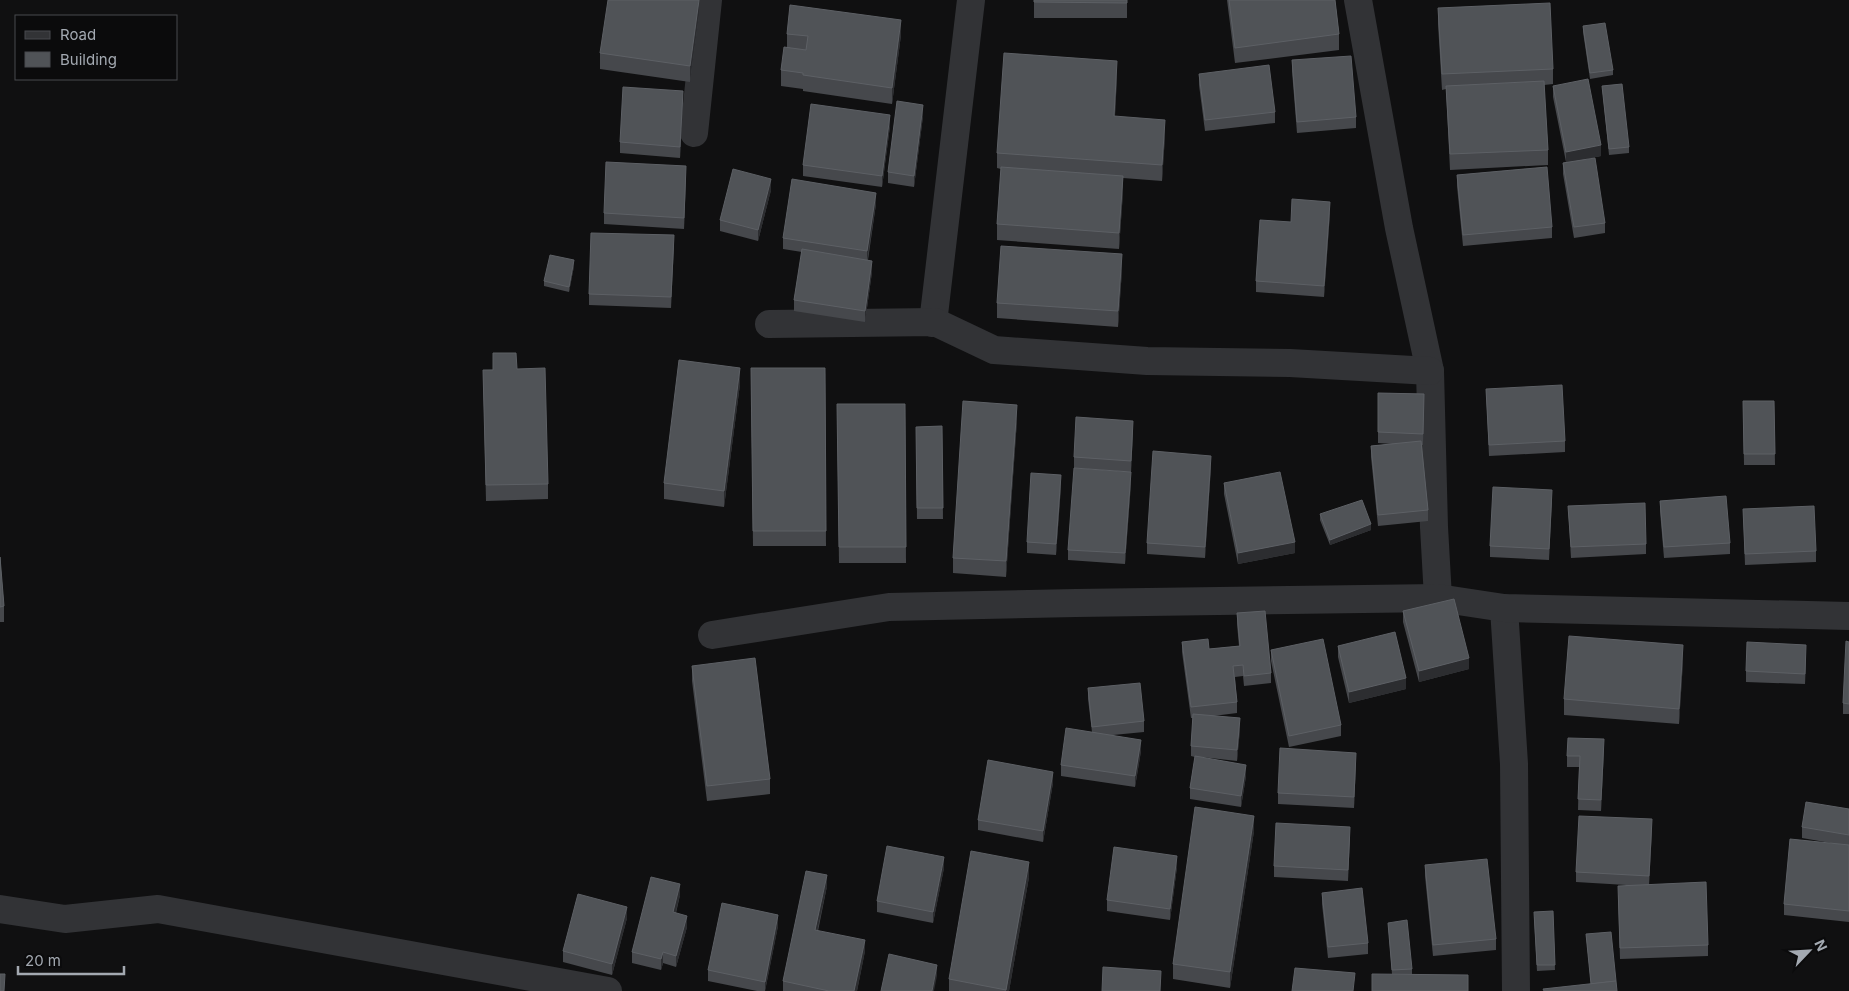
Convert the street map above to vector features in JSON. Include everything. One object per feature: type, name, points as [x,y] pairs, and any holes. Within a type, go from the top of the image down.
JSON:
[{"type":"street","points":[[694,133],[708,0]]},
{"type":"street","points":[[932,323],[970,0]]},
{"type":"street","points":[[1358,0],[1399,228],[1430,372],[1438,598]]},
{"type":"street","points":[[769,324],[932,323],[994,350],[1147,361],[1290,363],[1430,372]]},
{"type":"street","points":[[712,635],[889,607],[1438,598],[1504,608],[1849,616]]},
{"type":"street","points":[[1504,608],[1514,764],[1516,991]]},
{"type":"street","points":[[0,909],[65,919],[158,909],[608,991]]},
{"type":"building","points":[[608,0],[699,0],[690,66],[600,53]]},
{"type":"building","points":[[1034,0],[1127,0],[1127,3],[1034,2]]},
{"type":"building","points":[[1229,0],[1335,0],[1339,34],[1235,48]]},
{"type":"building","points":[[1550,3],[1553,69],[1442,74],[1438,8]]},
{"type":"building","points":[[790,5],[901,20],[892,88],[781,70],[784,47],[806,50],[808,36],[787,34]]},
{"type":"building","points":[[1605,23],[1613,70],[1590,73],[1583,26]]},
{"type":"building","points":[[1004,53],[1117,61],[1114,116],[1165,120],[1162,165],[997,153]]},
{"type":"building","points":[[1351,56],[1356,117],[1297,122],[1292,60]]},
{"type":"building","points":[[1269,65],[1275,112],[1205,120],[1199,74]]},
{"type":"building","points":[[1588,79],[1601,145],[1566,152],[1553,86]]},
{"type":"building","points":[[1544,81],[1548,150],[1450,154],[1446,86]]},
{"type":"building","points":[[1622,84],[1629,147],[1609,149],[1602,86]]},
{"type":"building","points":[[623,87],[683,91],[680,147],[620,142]]},
{"type":"building","points":[[897,101],[923,105],[914,176],[888,172]]},
{"type":"building","points":[[811,104],[890,115],[882,176],[803,165]]},
{"type":"building","points":[[1595,158],[1605,223],[1574,227],[1563,163]]},
{"type":"building","points":[[606,162],[686,166],[684,218],[604,213]]},
{"type":"building","points":[[1001,167],[1123,176],[1119,233],[997,224]]},
{"type":"building","points":[[1547,167],[1552,227],[1463,235],[1457,175]]},
{"type":"building","points":[[733,169],[771,179],[758,230],[720,220]]},
{"type":"building","points":[[792,179],[876,193],[867,251],[783,238]]},
{"type":"building","points":[[1292,199],[1330,202],[1324,286],[1256,281],[1260,220],[1291,222]]},
{"type":"building","points":[[591,233],[674,235],[671,297],[589,294]]},
{"type":"building","points":[[1001,246],[1122,254],[1118,311],[997,303]]},
{"type":"building","points":[[802,249],[872,261],[865,311],[794,300]]},
{"type":"building","points":[[550,255],[574,260],[569,287],[544,281]]},
{"type":"building","points":[[493,353],[516,353],[517,369],[545,368],[548,484],[486,485],[483,370],[493,370]]},
{"type":"building","points":[[679,360],[740,368],[724,491],[664,483]]},
{"type":"building","points":[[751,368],[825,368],[826,531],[753,531]]},
{"type":"building","points":[[1562,385],[1565,441],[1489,445],[1486,389]]},
{"type":"building","points":[[1378,393],[1424,394],[1423,434],[1378,432]]},
{"type":"building","points":[[963,401],[1017,405],[1006,561],[953,558]]},
{"type":"building","points":[[1743,401],[1774,401],[1775,454],[1744,454]]},
{"type":"building","points":[[837,404],[905,404],[906,547],[839,547]]},
{"type":"building","points":[[1076,417],[1133,421],[1131,461],[1074,457]]},
{"type":"building","points":[[942,426],[943,508],[917,508],[916,427]]},
{"type":"building","points":[[1421,441],[1428,510],[1378,515],[1371,446]]},
{"type":"building","points":[[1153,451],[1211,456],[1205,547],[1147,543]]},
{"type":"building","points":[[1074,468],[1131,472],[1125,553],[1068,550]]},
{"type":"building","points":[[1280,472],[1295,542],[1238,553],[1224,483]]},
{"type":"building","points":[[1031,473],[1061,475],[1056,544],[1027,542]]},
{"type":"building","points":[[1493,487],[1552,490],[1549,549],[1490,546]]},
{"type":"building","points":[[1726,496],[1730,543],[1664,547],[1660,501]]},
{"type":"building","points":[[1362,500],[1371,524],[1330,540],[1320,514]]},
{"type":"building","points":[[1645,503],[1646,544],[1571,547],[1568,506]]},
{"type":"building","points":[[1814,506],[1816,551],[1745,554],[1743,509]]},
{"type":"building","points":[[0,557],[4,606],[0,607]]},
{"type":"building","points":[[1454,599],[1469,658],[1419,671],[1403,611]]},
{"type":"building","points":[[1265,611],[1271,673],[1244,676],[1243,665],[1233,666],[1237,702],[1191,707],[1182,642],[1208,639],[1209,649],[1240,646],[1237,613]]},
{"type":"building","points":[[1395,632],[1406,678],[1349,692],[1338,646]]},
{"type":"building","points":[[1569,636],[1683,645],[1679,709],[1564,699]]},
{"type":"building","points":[[1323,639],[1341,725],[1289,736],[1271,650]]},
{"type":"building","points":[[1846,641],[1849,642],[1849,704],[1843,703]]},
{"type":"building","points":[[1747,642],[1806,645],[1805,674],[1746,671]]},
{"type":"building","points":[[755,658],[770,779],[707,786],[692,666]]},
{"type":"building","points":[[1140,683],[1144,721],[1092,727],[1088,688]]},
{"type":"building","points":[[1193,714],[1240,718],[1237,750],[1191,746]]},
{"type":"building","points":[[1066,728],[1141,740],[1135,776],[1061,765]]},
{"type":"building","points":[[1568,738],[1604,739],[1601,800],[1578,799],[1580,756],[1567,756]]},
{"type":"building","points":[[1280,748],[1356,753],[1354,797],[1278,793]]},
{"type":"building","points":[[1195,756],[1246,765],[1241,796],[1190,788]]},
{"type":"building","points":[[988,760],[1053,772],[1043,831],[978,820]]},
{"type":"building","points":[[1806,802],[1849,809],[1849,835],[1802,827]]},
{"type":"building","points":[[1195,807],[1254,816],[1230,972],[1173,964]]},
{"type":"building","points":[[1579,816],[1652,819],[1649,876],[1576,872]]},
{"type":"building","points":[[1276,823],[1350,827],[1348,870],[1274,866]]},
{"type":"building","points":[[1790,839],[1849,845],[1849,911],[1784,904]]},
{"type":"building","points":[[887,846],[944,857],[933,912],[877,901]]},
{"type":"building","points":[[1114,847],[1177,856],[1170,909],[1107,900]]},
{"type":"building","points":[[971,851],[1029,862],[1006,990],[949,979]]},
{"type":"building","points":[[1487,859],[1496,939],[1433,945],[1425,865]]},
{"type":"building","points":[[806,871],[827,875],[815,930],[865,940],[854,991],[829,991],[783,981]]},
{"type":"building","points":[[651,877],[680,884],[673,912],[687,916],[676,956],[663,952],[661,959],[632,952]]},
{"type":"building","points":[[1706,882],[1708,945],[1620,948],[1618,886]]},
{"type":"building","points":[[1362,888],[1368,943],[1328,947],[1322,893]]},
{"type":"building","points":[[578,894],[627,907],[612,964],[563,951]]},
{"type":"building","points":[[722,903],[778,915],[765,982],[708,970]]},
{"type":"building","points":[[1553,911],[1555,965],[1537,965],[1534,912]]},
{"type":"building","points":[[1407,920],[1412,969],[1392,970],[1388,923]]},
{"type":"building","points":[[1611,932],[1616,981],[1591,984],[1586,934]]},
{"type":"building","points":[[889,954],[937,965],[932,991],[881,991]]},
{"type":"building","points":[[1103,967],[1161,971],[1160,991],[1102,991]]},
{"type":"building","points":[[1295,968],[1355,973],[1353,991],[1292,991]]},
{"type":"building","points":[[0,974],[5,974],[4,991],[0,991]]},
{"type":"building","points":[[1372,974],[1468,975],[1468,991],[1372,991]]},
{"type":"building","points":[[1616,981],[1617,991],[1544,991],[1543,989]]}]
